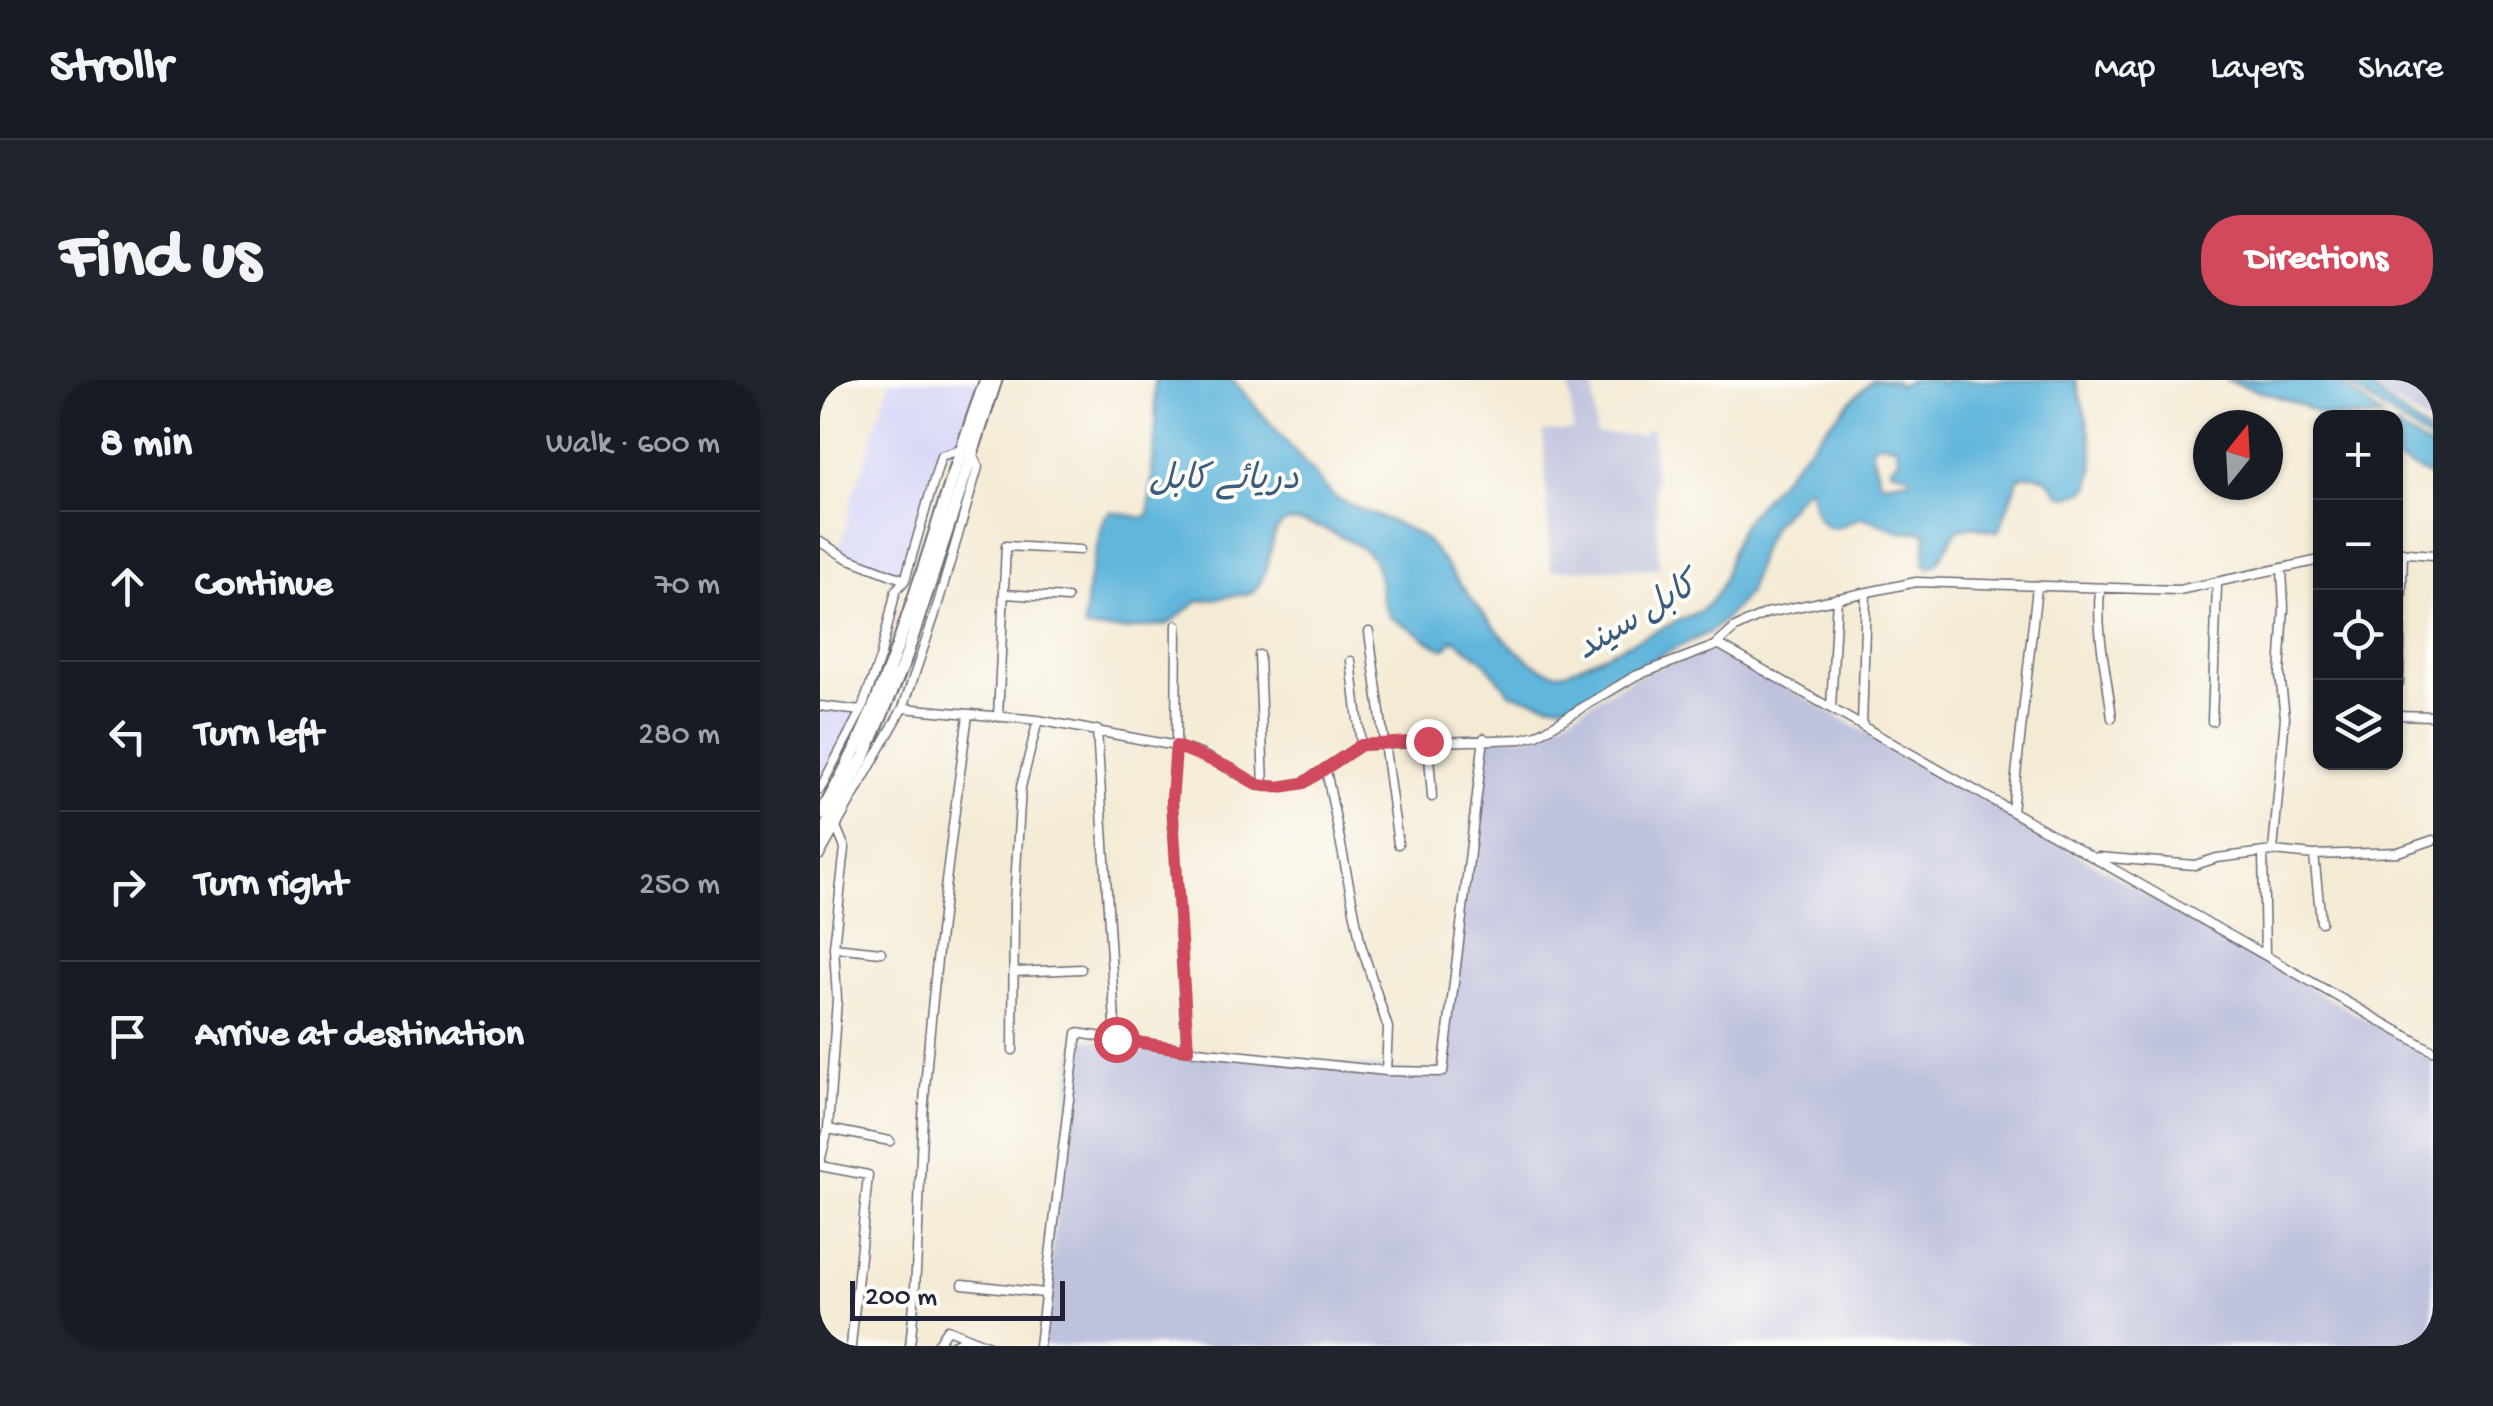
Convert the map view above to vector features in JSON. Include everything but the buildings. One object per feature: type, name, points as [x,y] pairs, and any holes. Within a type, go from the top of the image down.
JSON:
[{"type":"highway","points":[[820,838],[846,801],[905,660],[986,380]]},
{"type":"highway","points":[[822,807],[856,750],[894,662],[966,450],[996,380]]},
{"type":"street","points":[[820,406],[830,380]]},
{"type":"street","points":[[820,789],[861,711],[941,456],[966,450],[978,467],[934,617],[902,708],[846,801],[837,829],[820,856]]},
{"type":"street","points":[[820,542],[847,558],[905,580]]},
{"type":"street","points":[[998,718],[1006,546],[1080,550]]},
{"type":"street","points":[[2403,552],[2433,555]]},
{"type":"street","points":[[902,708],[1038,720],[1097,730],[1176,746],[1264,786],[1304,783],[1361,745],[1521,739],[1537,735],[1634,676],[1718,644],[1735,628],[1767,613],[1916,582],[2179,590],[2313,562]]},
{"type":"street","points":[[2265,955],[2268,852],[2285,717],[2280,675],[2282,569]]},
{"type":"street","points":[[2212,721],[2217,584]]},
{"type":"street","points":[[2012,811],[2037,588]]},
{"type":"street","points":[[2100,590],[2097,622],[2112,718]]},
{"type":"street","points":[[2399,590],[2399,680]]},
{"type":"street","points":[[1862,726],[1866,593]]},
{"type":"street","points":[[1004,594],[1068,598]]},
{"type":"street","points":[[1832,708],[1837,598]]},
{"type":"street","points":[[1177,624],[1172,801],[1188,1050]]},
{"type":"street","points":[[1369,632],[1398,844]]},
{"type":"street","points":[[1718,644],[2433,1051]]},
{"type":"street","points":[[1259,655],[1264,786]]},
{"type":"street","points":[[1351,661],[1361,745]]},
{"type":"street","points":[[820,706],[861,711]]},
{"type":"street","points":[[910,1346],[940,912],[968,715]]},
{"type":"street","points":[[2403,715],[2433,716]]},
{"type":"street","points":[[1013,1050],[1014,903],[1021,788],[1038,720]]},
{"type":"street","points":[[1097,730],[1116,1039]]},
{"type":"street","points":[[1039,1346],[1075,1036],[1080,1032],[1188,1050],[1443,1072],[1484,738]]},
{"type":"street","points":[[1428,741],[1432,797]]},
{"type":"street","points":[[1326,770],[1361,944],[1388,1028],[1386,1070]]},
{"type":"street","points":[[837,829],[845,848],[834,947],[837,999],[828,1128],[820,1164],[868,1175],[850,1346]]},
{"type":"street","points":[[2093,857],[2195,865],[2217,858],[2268,852],[2398,852],[2433,840]]},
{"type":"street","points":[[2314,855],[2321,922]]},
{"type":"street","points":[[834,947],[882,952]]},
{"type":"street","points":[[1015,972],[1080,969]]},
{"type":"street","points":[[828,1128],[890,1141]]},
{"type":"street","points":[[963,1284],[1044,1293]]},
{"type":"street","points":[[936,1346],[947,1328],[989,1346]]},
{"type":"street","points":[[951,1346],[957,1341],[971,1346]]},
{"type":"shaded area","points":[[890,380],[986,380],[960,450],[941,456],[905,580],[840,554],[855,484]]},
{"type":"shaded area","points":[[1569,380],[1593,380],[1596,434],[1644,435],[1645,430],[1652,429],[1659,568],[1551,570],[1543,432],[1573,430]]},
{"type":"shaded area","points":[[2360,380],[2433,380],[2433,428]]},
{"type":"shaded area","points":[[1715,646],[2433,1058],[2433,1346],[1041,1346],[1076,1039],[1441,1074],[1484,738],[1537,735],[1635,676]]},
{"type":"shaded area","points":[[820,706],[861,711],[820,789]]},
{"type":"water","name":"دریائے کابل","points":[[1154,380],[1233,380],[1333,496],[1422,538],[1512,646],[1551,671],[1568,671],[1700,611],[1710,602],[1747,518],[1872,380],[1895,380],[1897,385],[1911,380],[1937,380],[1941,385],[1944,380],[2076,380],[2093,463],[2088,489],[2068,497],[2042,477],[2019,477],[1998,532],[1973,526],[1957,530],[1938,562],[1929,568],[1924,564],[1926,532],[1900,531],[1863,517],[1838,527],[1825,525],[1817,516],[1806,488],[1772,526],[1748,593],[1710,632],[1574,704],[1552,704],[1511,694],[1482,659],[1454,639],[1442,648],[1393,619],[1386,610],[1372,558],[1343,538],[1301,523],[1282,524],[1277,529],[1264,574],[1252,593],[1198,601],[1168,624],[1127,630],[1086,629],[1088,583],[1104,518],[1111,511],[1142,518],[1149,514],[1156,424]],"holes":[[[1876,443],[1896,445],[1899,459],[1891,470],[1909,474],[1910,479],[1881,483],[1871,450]]]},
{"type":"water","points":[[2226,380],[2335,380],[2374,410],[2313,411]]},
{"type":"water","points":[[2341,380],[2359,380],[2398,410],[2384,410]]},
{"type":"water","points":[[2403,414],[2433,437],[2433,444],[2403,423]]},
{"type":"water","points":[[2403,431],[2433,450],[2433,478],[2403,463]]},
{"type":"route","points":[[1116,1039],[1188,1050],[1172,801],[1176,746],[1230,768],[1258,785],[1279,787],[1304,783],[1361,745],[1428,741]]},
{"type":"water label","name":"کابل سيند","points":[[1638,619]]}]
